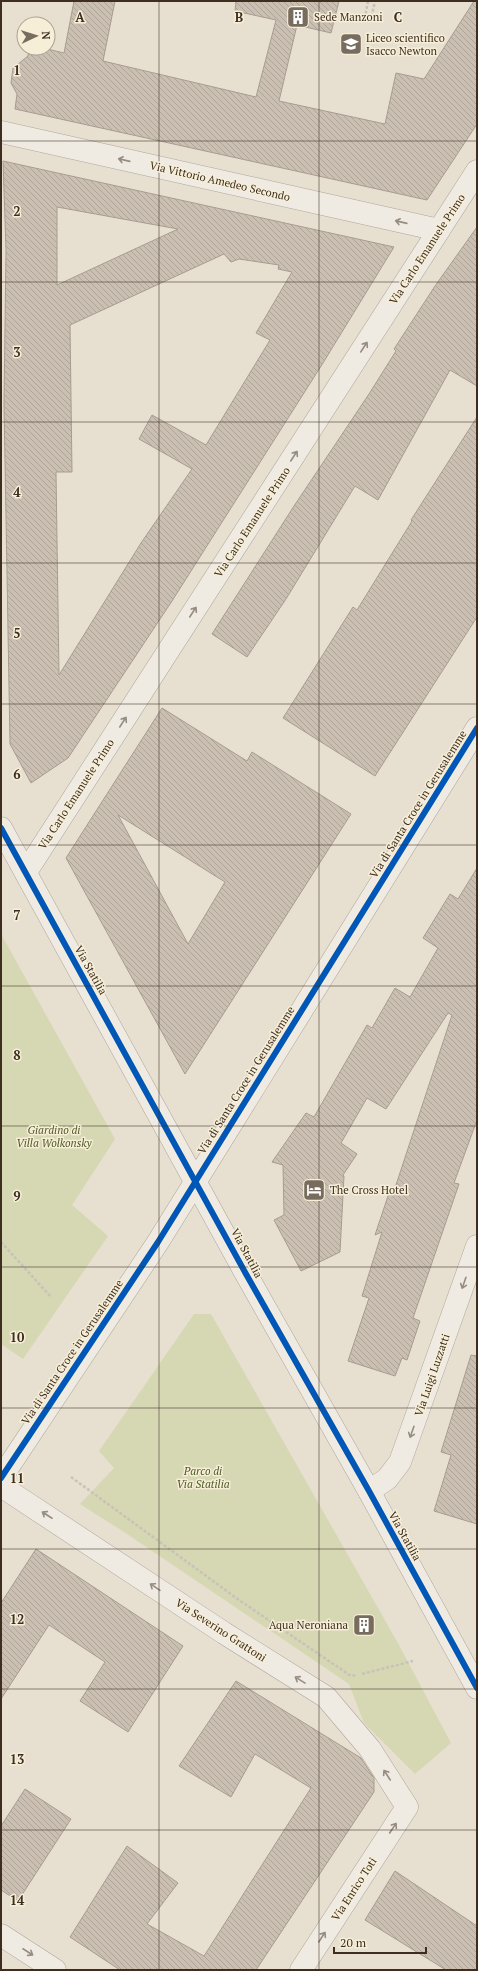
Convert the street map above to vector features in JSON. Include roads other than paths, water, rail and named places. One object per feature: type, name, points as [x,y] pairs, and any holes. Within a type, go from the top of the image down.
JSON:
[{"type":"street","name":"Via Vittorio Amedeo Secondo","points":[[1,132],[439,230]]},
{"type":"street","name":"Via Carlo Emanuele Primo","points":[[26,872],[477,171]]},
{"type":"street","name":"Via di Santa Croce in Gerusalemme","points":[[5,1465],[158,1242],[477,729]]},
{"type":"street","name":"Via Statilia","points":[[1,828],[246,1274],[369,1491],[477,1688]]},
{"type":"street","name":"Via Luigi Luzzatti","points":[[369,1491],[387,1479],[400,1462],[477,1246]]},
{"type":"street","name":"Via Severino Grattoni","points":[[1,1486],[224,1633],[326,1696],[370,1749],[408,1808]]},
{"type":"street","name":"Via Enrico Toti","points":[[301,1970],[408,1808]]},
{"type":"street","points":[[1,1935],[55,1970]]},
{"type":"place","name":"Sede Manzoni","points":[[298,17]]},
{"type":"place","name":"Liceo scientifico Isacco Newton","points":[[351,44]]},
{"type":"place","name":"The Cross Hotel","points":[[314,1190]]},
{"type":"place","name":"Aqua Neroniana","points":[[364,1625]]},
{"type":"park label","name":"Giardino di Villa Wolkonsky","points":[[54,1136]]},
{"type":"park label","name":"Parco di Via Statilia","points":[[203,1477]]}]
